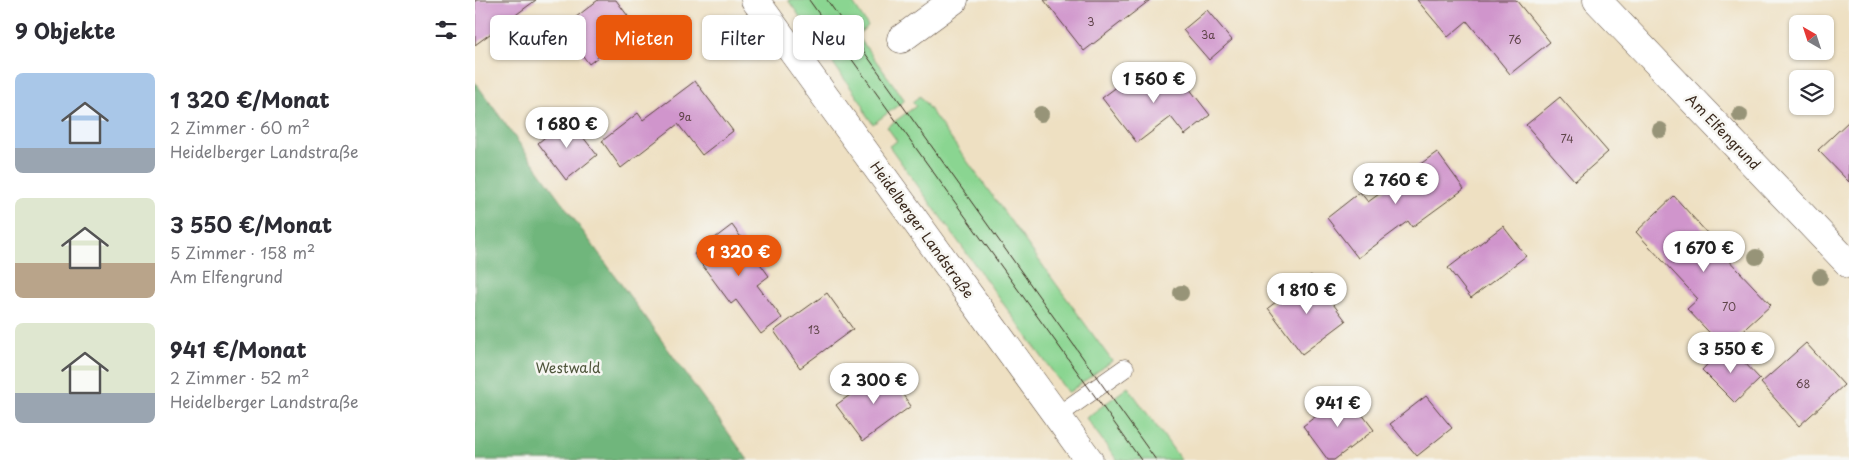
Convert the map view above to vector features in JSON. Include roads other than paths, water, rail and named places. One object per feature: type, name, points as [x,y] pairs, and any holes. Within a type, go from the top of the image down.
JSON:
[{"type":"street","name":"Heidelberger Landstraße","points":[[755,0],[1089,460]]},
{"type":"street","points":[[901,39],[955,0]]},
{"type":"street","name":"Am Elfengrund","points":[[1597,0],[1849,264]]},
{"type":"lane","points":[[1057,416],[1125,368]]},
{"type":"tram line","points":[[809,0],[1141,460]]},
{"type":"tram line","points":[[827,0],[1156,460]]},
{"type":"park label","name":"Westwald","points":[[568,368]]}]
